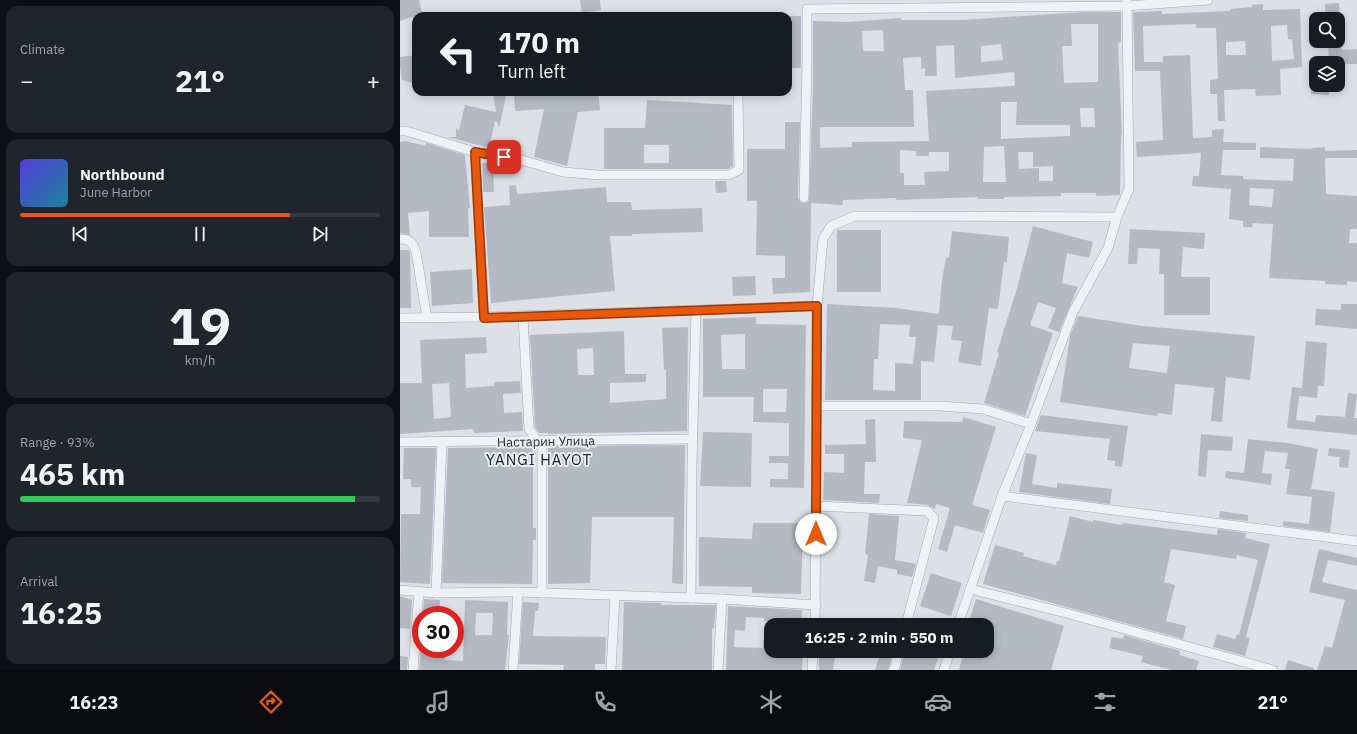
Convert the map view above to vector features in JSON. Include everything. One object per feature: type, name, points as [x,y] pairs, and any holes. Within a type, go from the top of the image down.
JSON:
[{"type":"street","points":[[804,198],[807,8],[1127,3],[1208,0]]},
{"type":"street","points":[[960,618],[1002,496],[1073,312],[1108,248],[1117,217],[1128,189],[1127,3]]},
{"type":"street","points":[[400,131],[406,131],[475,152],[518,160],[562,172],[599,175],[729,175],[739,170],[738,96]]},
{"type":"street","points":[[475,152],[484,318]]},
{"type":"street","points":[[815,618],[817,306],[823,239],[831,226],[855,216],[1117,217]]},
{"type":"street","points":[[400,239],[406,239],[413,243],[416,252],[427,318]]},
{"type":"street","points":[[400,318],[484,318],[817,306]]},
{"type":"street","points":[[691,598],[692,439],[696,310]]},
{"type":"street","points":[[523,316],[529,429],[540,442],[542,593]]},
{"type":"street","points":[[817,406],[940,406],[983,409],[1031,424]]},
{"type":"street","name":"Настарин Улица","points":[[400,442],[540,442],[692,439]]},
{"type":"street","points":[[436,593],[442,442]]},
{"type":"street","points":[[1002,496],[1357,541]]},
{"type":"street","points":[[816,506],[927,511],[934,518],[908,618]]},
{"type":"street","points":[[970,589],[1066,612],[1274,670]]},
{"type":"street","points":[[400,590],[436,593],[518,592],[722,599],[816,605]]},
{"type":"street","points":[[413,670],[419,591]]},
{"type":"street","points":[[513,670],[518,592]]},
{"type":"street","points":[[611,670],[615,596]]},
{"type":"street","points":[[718,670],[722,599]]},
{"type":"street","points":[[812,670],[813,658]]},
{"type":"street","points":[[894,670],[897,658]]},
{"type":"street","points":[[944,670],[948,658]]},
{"type":"building","points":[[400,0],[419,0],[422,12],[412,12],[412,17],[400,21]]},
{"type":"building","points":[[580,0],[600,0],[601,10],[582,12]]},
{"type":"building","points":[[1339,3],[1340,12],[1326,12],[1325,4]]},
{"type":"building","points":[[1263,4],[1263,10],[1300,9],[1302,67],[1280,69],[1281,95],[1256,96],[1255,89],[1224,90],[1225,121],[1218,121],[1217,94],[1210,94],[1210,80],[1218,79],[1216,28],[1196,28],[1196,24],[1143,26],[1144,62],[1163,62],[1163,56],[1190,55],[1193,138],[1212,137],[1212,130],[1224,129],[1223,142],[1256,143],[1256,150],[1223,150],[1221,175],[1243,176],[1243,179],[1293,181],[1294,159],[1260,158],[1260,147],[1312,149],[1325,147],[1325,151],[1357,150],[1357,158],[1325,158],[1326,194],[1357,196],[1357,229],[1350,229],[1349,243],[1357,243],[1357,282],[1347,281],[1347,285],[1325,284],[1325,281],[1269,278],[1273,224],[1253,223],[1252,227],[1243,227],[1243,221],[1229,219],[1231,189],[1192,186],[1193,176],[1199,176],[1201,153],[1137,157],[1136,142],[1163,140],[1160,71],[1135,71],[1133,12],[1162,11],[1162,14],[1230,11],[1230,9],[1252,7],[1252,5]],"holes":[[[1287,25],[1288,39],[1292,39],[1294,59],[1272,61],[1271,26]],[[1245,41],[1246,55],[1226,55],[1226,42]],[[1250,188],[1274,189],[1272,207],[1249,205]]]},
{"type":"building","points":[[1084,12],[1121,12],[1121,42],[1118,43],[1122,135],[1120,195],[1096,196],[1096,193],[1061,193],[1061,196],[1004,197],[1004,199],[978,199],[978,197],[896,200],[896,198],[843,200],[842,205],[811,203],[810,292],[773,294],[772,278],[785,278],[785,256],[756,255],[757,201],[747,201],[747,149],[785,149],[785,122],[800,122],[798,198],[801,203],[809,201],[813,86],[813,21],[849,22],[901,18],[901,20],[963,20]],"holes":[[[1071,24],[1098,24],[1098,82],[1064,83],[1062,46],[1072,46]],[[883,30],[884,51],[863,51],[862,31]],[[1001,44],[1003,60],[981,62],[981,46]],[[954,45],[955,78],[1014,72],[1015,86],[926,91],[929,141],[852,142],[852,147],[820,148],[820,127],[914,127],[913,90],[905,90],[903,58],[921,57],[921,69],[925,68],[925,76],[937,76],[936,46]],[[1001,102],[1017,102],[1016,125],[1070,125],[1070,136],[1001,139]],[[1080,108],[1094,108],[1095,127],[1081,127]],[[1004,146],[1006,182],[983,182],[984,147]],[[900,150],[916,151],[916,156],[929,156],[929,152],[949,152],[949,171],[924,172],[925,185],[904,185],[904,173],[900,173]],[[1018,152],[1033,152],[1033,167],[1053,166],[1053,181],[1039,181],[1039,168],[1019,169]]]},
{"type":"building","points":[[792,16],[801,16],[801,68],[792,68]]},
{"type":"building","points":[[1328,48],[1342,48],[1342,50],[1357,49],[1357,64],[1345,64],[1345,56],[1329,56]]},
{"type":"building","points":[[412,56],[412,83],[402,80],[400,57]]},
{"type":"building","points":[[1311,92],[1329,92],[1329,95],[1311,94]]},
{"type":"building","points":[[494,96],[506,96],[499,128],[497,122],[495,121],[489,148],[448,137],[456,137],[456,129],[459,130],[465,105],[496,112]]},
{"type":"building","points":[[514,96],[598,96],[600,110],[578,112],[567,166],[534,157],[544,109],[515,111]]},
{"type":"building","points":[[647,100],[732,105],[733,166],[728,169],[604,169],[604,128],[645,128]],"holes":[[[644,145],[669,145],[669,163],[644,163]]]},
{"type":"building","points":[[406,141],[425,146],[426,143],[465,155],[470,208],[468,208],[469,237],[429,237],[429,211],[408,213],[410,235],[400,233],[400,142]]},
{"type":"building","points":[[482,163],[493,163],[494,192],[483,192]]},
{"type":"building","points":[[715,181],[726,181],[727,192],[716,193]]},
{"type":"building","points":[[516,185],[517,194],[606,187],[607,202],[631,202],[632,210],[702,208],[703,232],[610,236],[615,291],[491,303],[484,207],[510,205],[509,186]]},
{"type":"building","points":[[1033,226],[1093,242],[1089,258],[1067,253],[1062,283],[1078,287],[1059,332],[1048,328],[1056,308],[1038,302],[1030,325],[1053,333],[1025,416],[984,403],[999,353],[997,352],[1018,285]]},
{"type":"building","points":[[1130,229],[1205,233],[1204,249],[1183,247],[1181,277],[1210,277],[1210,315],[1164,315],[1164,274],[1159,274],[1160,249],[1138,248],[1137,264],[1128,264]]},
{"type":"building","points":[[837,230],[881,230],[881,292],[837,292]]},
{"type":"building","points":[[952,231],[1009,237],[1007,262],[1004,262],[998,309],[989,308],[981,366],[958,362],[962,341],[951,340],[953,326],[938,325],[934,362],[921,361],[921,400],[825,400],[827,304],[896,308],[939,314],[946,257],[949,258]],"holes":[[[880,324],[910,325],[909,337],[916,337],[913,364],[895,363],[895,391],[873,390],[874,359],[878,359]]]},
{"type":"building","points":[[400,250],[409,250],[410,254],[411,308],[400,308]]},
{"type":"building","points":[[472,269],[473,303],[432,306],[430,272]]},
{"type":"building","points":[[755,276],[756,295],[733,296],[732,277]]},
{"type":"building","points":[[1341,304],[1357,304],[1357,329],[1315,325],[1316,309],[1341,310]]},
{"type":"building","points":[[1078,316],[1143,326],[1255,336],[1250,380],[1226,377],[1222,422],[1211,421],[1214,388],[1175,384],[1172,415],[1158,413],[1157,416],[1060,402],[1070,336]],"holes":[[[1133,343],[1170,346],[1167,373],[1129,368]]]},
{"type":"building","points":[[756,317],[756,324],[806,325],[804,488],[770,487],[770,479],[788,479],[788,463],[769,463],[769,456],[789,456],[789,423],[753,422],[754,397],[703,397],[703,319]],"holes":[[[745,334],[745,369],[722,369],[721,335]],[[763,389],[787,389],[786,412],[763,412]]]},
{"type":"building","points":[[688,327],[687,431],[539,433],[535,427],[530,335],[624,331],[625,374],[646,374],[646,382],[610,383],[610,403],[666,399],[666,370],[664,370],[662,328]],"holes":[[[593,348],[594,375],[578,375],[577,349]]]},
{"type":"building","points":[[486,337],[487,353],[465,354],[466,388],[494,386],[494,382],[520,381],[521,393],[503,394],[504,413],[522,412],[523,431],[474,433],[473,429],[400,434],[400,383],[422,383],[420,340]],"holes":[[[449,383],[451,417],[434,419],[432,384]]]},
{"type":"building","points":[[1306,341],[1327,343],[1324,386],[1318,386],[1317,398],[1299,396],[1296,420],[1315,422],[1316,415],[1345,417],[1348,393],[1357,394],[1354,418],[1357,418],[1357,435],[1287,428],[1292,387],[1302,388]]},
{"type":"building","points":[[1041,415],[1128,426],[1122,467],[1115,466],[1115,461],[1107,460],[1110,439],[1035,431]]},
{"type":"building","points":[[963,417],[996,427],[972,505],[990,510],[983,533],[955,525],[947,552],[938,549],[950,508],[936,504],[935,509],[927,505],[907,503],[922,440],[903,438],[904,421],[962,422]]},
{"type":"building","points":[[875,419],[876,462],[865,462],[864,494],[880,494],[879,503],[823,500],[824,472],[844,473],[844,454],[825,454],[825,445],[866,444],[865,420]]},
{"type":"building","points":[[703,432],[752,433],[751,487],[700,486]]},
{"type":"building","points":[[1201,434],[1233,437],[1232,451],[1208,450],[1206,477],[1198,476]]},
{"type":"building","points":[[1248,439],[1288,443],[1318,449],[1311,489],[1335,492],[1330,532],[1283,526],[1283,521],[1309,524],[1312,497],[1286,494],[1290,469],[1285,469],[1288,453],[1265,451],[1262,473],[1272,474],[1271,485],[1225,478],[1226,471],[1244,473]]},
{"type":"building","points":[[685,445],[683,584],[672,583],[674,517],[592,517],[590,583],[548,584],[548,446]]},
{"type":"building","points":[[533,447],[533,528],[536,528],[536,540],[533,540],[532,584],[442,583],[448,448]]},
{"type":"building","points":[[404,448],[436,448],[430,584],[400,582],[401,514],[420,514],[421,487],[411,487],[411,479],[403,479]]},
{"type":"building","points":[[1329,448],[1350,450],[1348,468],[1339,467],[1340,457],[1328,456]]},
{"type":"building","points":[[1026,453],[1037,455],[1032,484],[1057,488],[1057,483],[1112,489],[1110,504],[1019,492]]},
{"type":"building","points":[[1220,511],[1248,515],[1248,521],[1219,518]]},
{"type":"building","points":[[869,514],[899,516],[895,560],[916,564],[912,577],[897,574],[897,570],[878,566],[875,583],[864,581],[868,555],[865,554]]},
{"type":"building","points":[[1070,516],[1093,522],[1093,520],[1122,525],[1123,523],[1217,535],[1218,529],[1246,533],[1245,538],[1270,544],[1246,637],[1250,638],[1245,656],[1213,647],[1217,634],[1235,639],[1237,634],[1239,635],[1258,560],[1237,555],[1236,559],[1171,549],[1164,582],[1175,585],[1166,621],[1186,626],[1183,639],[983,584],[995,545],[1024,553],[1023,556],[1056,565],[1057,561],[1059,561]]},
{"type":"building","points":[[753,523],[803,523],[801,594],[752,593],[752,587],[699,586],[699,537],[752,539]]},
{"type":"building","points":[[1319,549],[1357,558],[1357,566],[1328,560],[1322,582],[1357,590],[1357,670],[1317,670],[1325,646],[1332,648],[1345,600],[1309,592]]},
{"type":"building","points":[[931,573],[962,583],[951,616],[920,606]]},
{"type":"building","points":[[400,596],[412,600],[410,629],[400,628]]},
{"type":"building","points":[[424,599],[440,600],[440,606],[424,606]]},
{"type":"building","points":[[976,599],[1064,626],[1051,670],[959,670],[962,658],[994,658],[994,618],[970,618]]},
{"type":"building","points":[[465,600],[508,602],[507,635],[509,635],[505,670],[419,670],[420,658],[445,658],[445,660],[463,661],[464,658]],"holes":[[[476,613],[493,613],[492,635],[475,635]]]},
{"type":"building","points":[[523,602],[539,603],[538,611],[535,611],[533,636],[606,637],[605,664],[595,664],[595,670],[563,670],[564,665],[519,664]]},
{"type":"building","points":[[624,602],[661,603],[661,605],[716,605],[714,629],[712,628],[712,670],[622,670]]},
{"type":"building","points":[[728,606],[802,610],[801,618],[746,617],[745,631],[735,630],[734,647],[763,648],[764,640],[764,658],[803,658],[802,670],[726,670]]},
{"type":"building","points":[[1124,635],[1180,651],[1179,655],[1199,661],[1196,670],[1171,670],[1141,662],[1143,656],[1109,648],[1112,637],[1123,639]]},
{"type":"building","points":[[400,656],[408,657],[407,670],[400,670]]},
{"type":"building","points":[[819,658],[835,658],[833,670],[819,670]]},
{"type":"building","points":[[879,658],[891,658],[888,670],[875,670]]},
{"type":"building","points":[[903,658],[938,658],[934,670],[900,670]]},
{"type":"building","points":[[1288,660],[1314,668],[1314,670],[1285,670]]},
{"type":"district","name":"YANGI HAYOT","points":[[539,460]]},
{"type":"route","points":[[504,157],[475,152],[484,318],[817,306],[816,534]]}]
